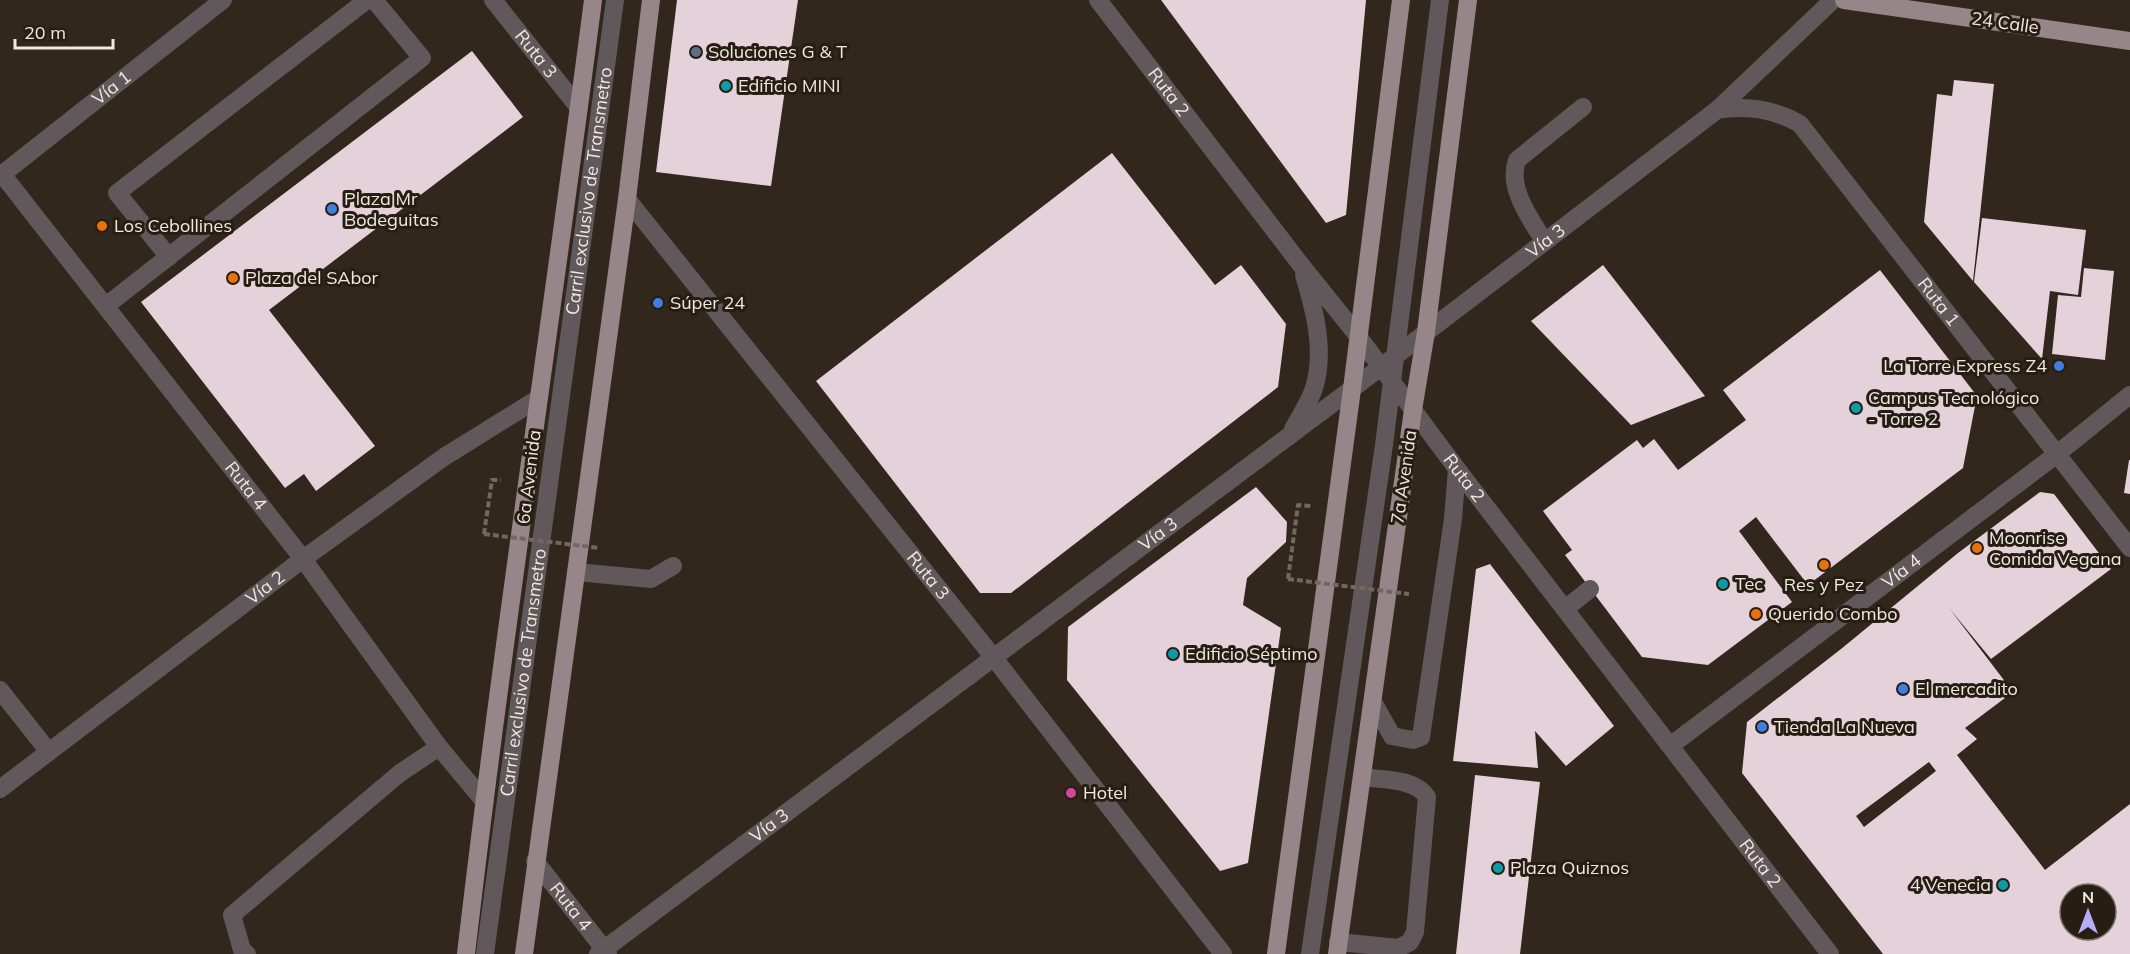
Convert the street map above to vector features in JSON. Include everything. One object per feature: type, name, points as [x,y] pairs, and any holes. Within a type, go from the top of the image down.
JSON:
[{"type":"main road","name":"6a Avenida","points":[[466,954],[484,801],[593,0]]},
{"type":"main road","points":[[524,954],[627,199],[651,0]]},
{"type":"main road","points":[[1275,954],[1352,389],[1401,0]]},
{"type":"main road","name":"7a Avenida","points":[[1337,948],[1413,410],[1426,333],[1468,0]]},
{"type":"main road","name":"24 Calle","points":[[1844,0],[2130,41]]},
{"type":"street","name":"Vía 1","points":[[1,175],[223,0]]},
{"type":"street","points":[[169,257],[117,193],[367,0]]},
{"type":"street","points":[[106,305],[422,58],[374,0]]},
{"type":"street","name":"Ruta 3","points":[[493,0],[579,108]]},
{"type":"street","name":"Carril exclusivo de Transmetro","points":[[485,954],[615,0]]},
{"type":"street","name":"Ruta 2","points":[[1098,0],[1301,265],[1358,336],[1389,368],[1413,410],[1457,469],[1830,954]]},
{"type":"street","points":[[1310,954],[1440,0]]},
{"type":"street","name":"Vía 3","points":[[603,952],[1352,389],[1389,368],[1426,333],[1717,110],[1833,0]]},
{"type":"street","name":"Ruta 1","points":[[1717,110],[1737,106],[1757,108],[1790,118],[1800,124],[2130,548]]},
{"type":"street","points":[[1544,241],[1524,209],[1514,179],[1514,170],[1518,160],[1583,107]]},
{"type":"street","name":"Ruta 4","points":[[1,175],[106,305],[303,559],[439,747],[484,801]]},
{"type":"street","name":"Ruta 3","points":[[627,199],[994,658],[1223,954]]},
{"type":"street","points":[[1289,436],[1313,390],[1319,351],[1317,331],[1301,265]]},
{"type":"street","name":"Vía 4","points":[[1670,746],[2057,454],[2130,395]]},
{"type":"street","name":"Vía 2","points":[[0,789],[303,559],[444,458],[538,398]]},
{"type":"street","points":[[1373,702],[1392,736],[1413,740],[1421,737],[1453,519],[1457,469]]},
{"type":"street","points":[[576,572],[651,579],[673,566]]},
{"type":"street","points":[[1565,609],[1590,589]]},
{"type":"street","points":[[0,690],[49,752]]},
{"type":"street","points":[[246,954],[242,950],[232,915],[400,774],[439,747]]},
{"type":"street","points":[[1337,948],[1399,948],[1410,942],[1415,932],[1427,797],[1423,789],[1410,784],[1362,777]]},
{"type":"street","name":"Ruta 4","points":[[535,861],[603,952]]},
{"type":"path","points":[[492,480],[484,534],[600,548]]},
{"type":"path","points":[[1298,505],[1288,579],[1409,594]]},
{"type":"building","name":"Edificio MINI","points":[[677,0],[798,0],[771,186],[656,172]]},
{"type":"building","points":[[1161,0],[1366,0],[1346,215],[1326,223]]},
{"type":"building","name":"Plaza Mr Bodeguitas","points":[[472,51],[523,117],[269,310],[375,446],[316,491],[304,474],[285,488],[141,302]]},
{"type":"building","points":[[1954,80],[1994,84],[1973,281],[1924,222],[1937,94],[1952,96]]},
{"type":"building","points":[[1112,153],[1215,285],[1241,265],[1286,324],[1278,387],[1011,593],[980,593],[816,381]]},
{"type":"building","points":[[1982,218],[2086,230],[2078,295],[2050,291],[2042,359],[1974,282]]},
{"type":"building","points":[[1603,265],[1705,396],[1631,425],[1531,321]]},
{"type":"building","points":[[2084,268],[2114,271],[2105,360],[2052,354],[2058,295],[2081,297]]},
{"type":"building","points":[[1880,270],[1977,396],[1963,468],[1808,585],[1756,517],[1739,531],[1792,602],[1708,665],[1642,657],[1565,555],[1572,550],[1543,511],[1637,440],[1643,448],[1654,439],[1678,470],[1746,420],[1723,390]]},
{"type":"building","points":[[2130,460],[2130,494],[2124,493]]},
{"type":"building","name":"Edificio Séptimo","points":[[1256,487],[1287,522],[1286,542],[1247,578],[1243,605],[1281,628],[1248,863],[1220,871],[1067,680],[1068,627]]},
{"type":"building","points":[[2040,492],[2054,494],[2111,569],[1991,659],[1949,608],[2013,692],[1965,728],[1977,739],[1957,755],[2045,870],[2130,804],[2130,954],[1883,954],[1742,773],[1747,722],[1958,553]],"holes":[[[1929,762],[1936,771],[1864,827],[1856,816]]]},
{"type":"building","points":[[1490,564],[1614,726],[1566,766],[1535,731],[1538,768],[1453,761],[1476,569]]},
{"type":"building","name":"Plaza Quiznos","points":[[1475,775],[1540,782],[1520,954],[1456,954]]},
{"type":"place","name":"Soluciones G & T","points":[[696,52]]},
{"type":"place","name":"Edificio MINI","points":[[726,86]]},
{"type":"place","name":"Plaza Mr Bodeguitas","points":[[332,209]]},
{"type":"place","name":"Los Cebollines","points":[[102,226]]},
{"type":"place","name":"Plaza del SAbor","points":[[233,278]]},
{"type":"place","name":"Súper 24","points":[[658,303]]},
{"type":"place","name":"La Torre Express Z4","points":[[2059,366]]},
{"type":"place","name":"Campus Tecnológico - Torre 2","points":[[1856,408]]},
{"type":"place","name":"Moonrise Comida Vegana","points":[[1977,548]]},
{"type":"place","name":"Res y Pez","points":[[1824,565]]},
{"type":"place","name":"Tec","points":[[1723,584]]},
{"type":"place","name":"Querido Combo","points":[[1756,614]]},
{"type":"place","name":"Edificio Séptimo","points":[[1173,654]]},
{"type":"place","name":"El mercadito","points":[[1903,689]]},
{"type":"place","name":"Tienda La Nueva","points":[[1762,727]]},
{"type":"place","name":"Hotel","points":[[1071,793]]},
{"type":"place","name":"Plaza Quiznos","points":[[1498,868]]},
{"type":"place","name":"4 Venecia","points":[[2003,885]]}]
